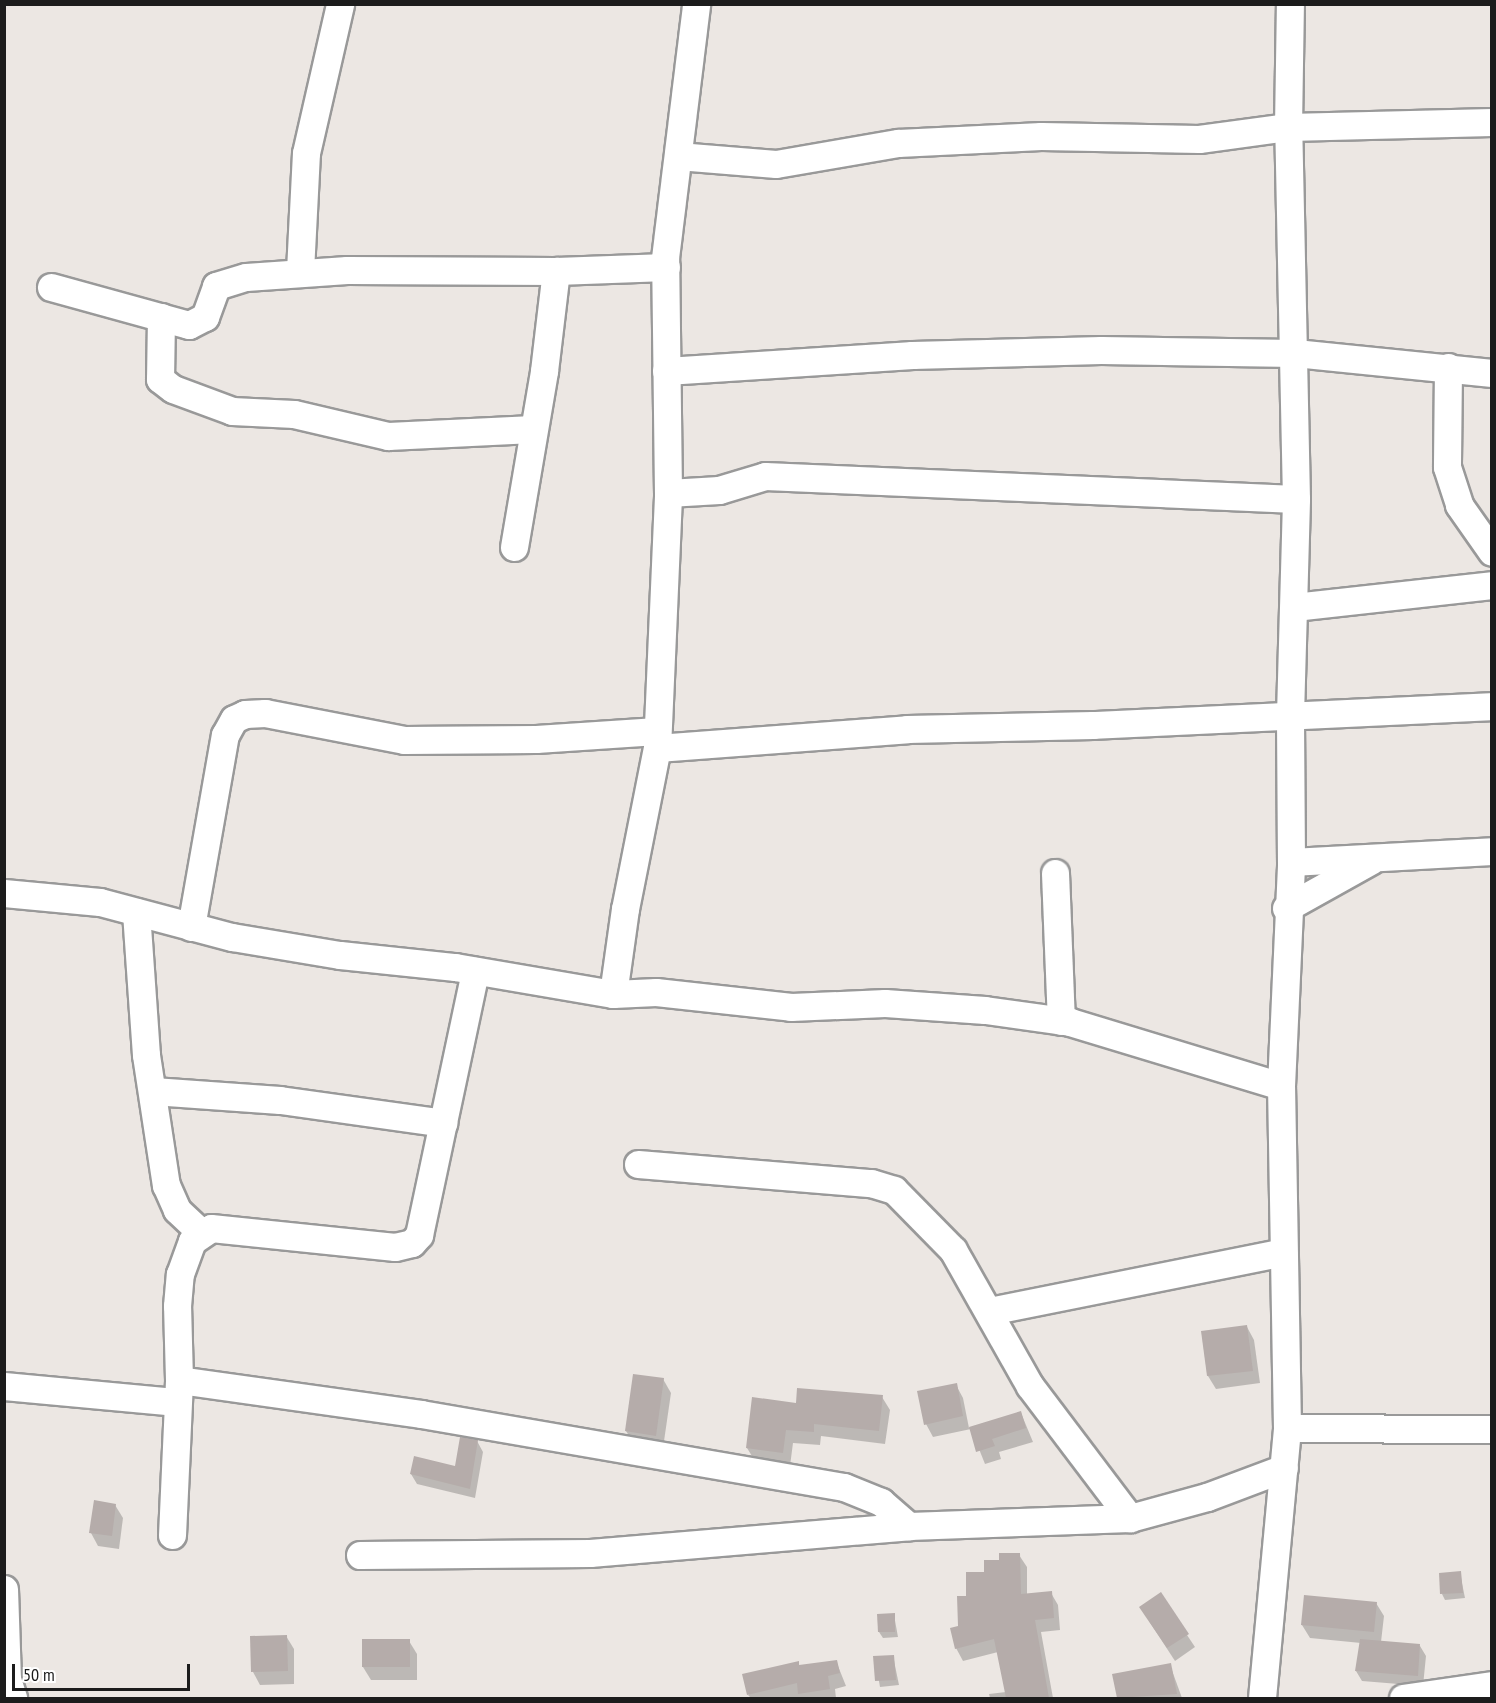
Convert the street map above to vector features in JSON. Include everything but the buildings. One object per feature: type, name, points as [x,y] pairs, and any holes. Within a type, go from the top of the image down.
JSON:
[{"type":"street","points":[[300,271],[306,153],[340,4]]},
{"type":"street","points":[[612,994],[624,909],[657,740],[668,493],[666,267],[696,4]]},
{"type":"street","points":[[1262,1698],[1287,1428],[1281,1086],[1287,908],[1291,862],[1290,715],[1296,499],[1295,353],[1288,128],[1290,4]]},
{"type":"street","points":[[678,156],[776,164],[898,143],[1041,136],[1199,139],[1288,128],[1491,122]]},
{"type":"street","points":[[51,287],[189,325],[198,324],[205,317],[216,286],[227,279],[300,271],[555,271],[666,267]]},
{"type":"street","points":[[514,547],[555,271]]},
{"type":"street","points":[[161,317],[159,379],[173,389],[232,411],[294,414],[388,436],[533,429]]},
{"type":"street","points":[[666,371],[912,355],[1101,350],[1295,353],[1491,373]]},
{"type":"street","points":[[1448,368],[1447,467],[1459,505],[1491,552]]},
{"type":"street","points":[[668,493],[718,490],[765,476],[1296,499]]},
{"type":"street","points":[[1294,607],[1491,585]]},
{"type":"street","points":[[191,927],[225,735],[234,719],[245,714],[265,713],[404,740],[657,740],[1491,706]]},
{"type":"street","points":[[1291,862],[1491,851]]},
{"type":"street","points":[[1287,908],[1377,858]]},
{"type":"street","points":[[1055,873],[1061,1021]]},
{"type":"street","points":[[4,892],[100,902],[191,927],[340,955],[475,971],[612,994],[656,992],[791,1007],[885,1003],[985,1010],[1061,1021],[1150,1044],[1281,1086]]},
{"type":"street","points":[[136,912],[143,1025],[166,1185],[177,1210],[201,1232]]},
{"type":"street","points":[[172,1535],[180,1274],[192,1241],[201,1232],[211,1228],[395,1247],[412,1243],[420,1235],[475,971]]},
{"type":"street","points":[[153,1091],[280,1100],[443,1124]]},
{"type":"street","points":[[638,1164],[871,1183],[894,1190],[952,1250],[1030,1386],[1130,1518]]},
{"type":"street","points":[[989,1311],[1283,1252]]},
{"type":"street","points":[[4,1386],[178,1391],[409,1412],[844,1487],[881,1503],[909,1526]]},
{"type":"street","points":[[1287,1428],[1491,1429]]},
{"type":"street","points":[[360,1555],[590,1553],[909,1526],[1130,1518],[1207,1497],[1284,1468]]},
{"type":"street","points":[[4,1590],[7,1679],[13,1698]]},
{"type":"street","points":[[1403,1698],[1491,1685]]}]
